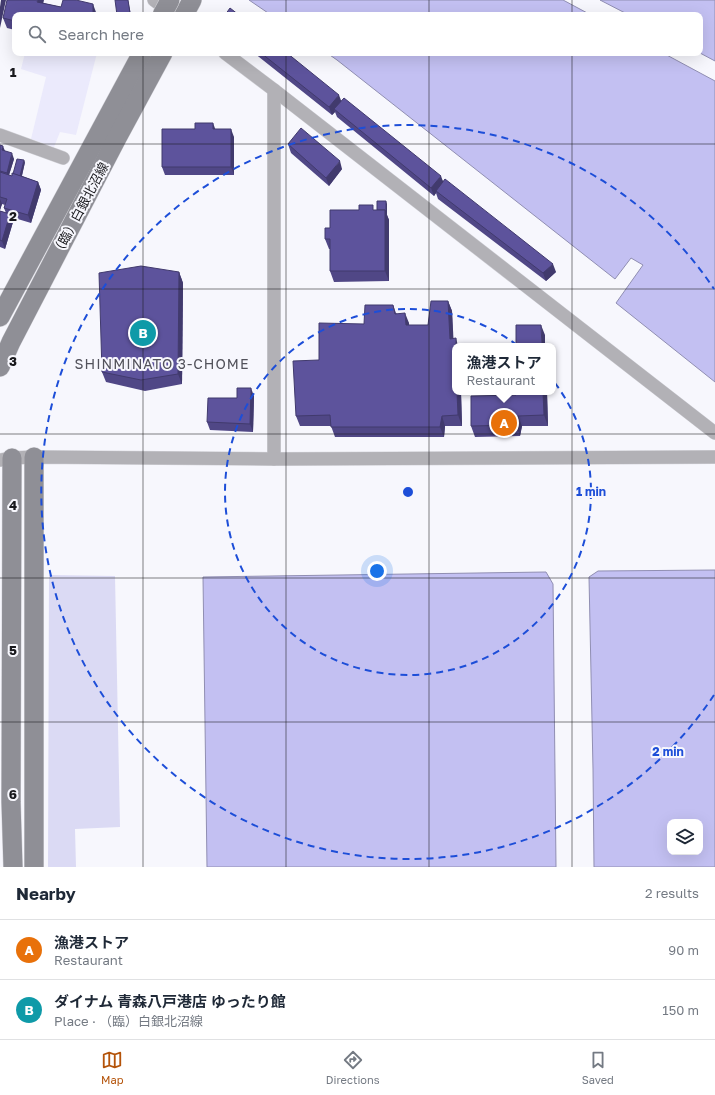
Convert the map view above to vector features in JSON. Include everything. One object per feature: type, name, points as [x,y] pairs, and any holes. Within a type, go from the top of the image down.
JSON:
[{"type":"street","points":[[154,0],[170,12]]},
{"type":"street","points":[[164,12],[170,0]]},
{"type":"street","points":[[186,12],[192,0]]},
{"type":"street","name":"（臨）白銀北沼線","points":[[0,317],[140,56]]},
{"type":"street","name":"（臨）白銀北沼線","points":[[0,367],[11,342],[117,138],[162,56]]},
{"type":"street","points":[[229,56],[715,434]]},
{"type":"street","points":[[274,90],[274,459]]},
{"type":"street","points":[[0,135],[63,158]]},
{"type":"street","points":[[13,867],[6,800],[6,459],[715,457]]},
{"type":"street","points":[[34,458],[34,867]]},
{"type":"street","points":[[6,800],[34,809]]},
{"type":"shaded area","points":[[24,56],[96,56],[76,135],[60,132],[54,147],[31,139],[46,77],[21,69]]},
{"type":"shaded area","points":[[49,575],[115,576],[120,827],[75,829],[76,867],[48,867]]},
{"type":"water","points":[[249,0],[563,0],[585,12],[267,12]]},
{"type":"water","points":[[600,0],[715,0],[715,61],[703,55],[703,12],[623,12]]},
{"type":"water","points":[[331,56],[669,56],[715,81],[715,382],[616,303],[643,265],[631,258],[615,279]]},
{"type":"water","points":[[715,570],[715,867],[594,867],[589,577],[598,571]]},
{"type":"water","points":[[546,572],[553,584],[556,867],[207,867],[203,577]]},
{"type":"building","points":[[7,0],[38,0],[37,2],[61,7],[63,0],[76,0],[93,4],[93,12],[12,12],[12,20],[3,18]]},
{"type":"building","points":[[115,0],[128,0],[130,12],[117,12]]},
{"type":"building","points":[[230,8],[235,12],[227,12]]},
{"type":"building","points":[[265,56],[291,56],[339,95],[329,107]]},
{"type":"building","points":[[344,98],[441,176],[431,188],[334,109]]},
{"type":"building","points":[[195,123],[213,123],[213,129],[231,129],[231,167],[162,167],[162,129],[195,129]]},
{"type":"building","points":[[301,128],[340,161],[326,178],[288,144]]},
{"type":"building","points":[[0,145],[3,146],[2,150],[12,153],[7,173],[0,171]]},
{"type":"building","points":[[17,159],[24,160],[20,176],[13,174]]},
{"type":"building","points":[[0,172],[12,176],[12,173],[38,182],[28,215],[4,208],[7,199],[0,197]]},
{"type":"building","points":[[445,179],[553,264],[543,273],[436,191]]},
{"type":"building","points":[[377,201],[386,201],[386,212],[385,210],[377,210]]},
{"type":"building","points":[[359,205],[373,205],[373,210],[385,210],[385,271],[330,271],[330,239],[325,239],[325,228],[330,228],[330,210],[359,210]]},
{"type":"building","points":[[0,211],[10,214],[2,241],[0,240]]},
{"type":"building","points":[[141,266],[179,272],[178,374],[141,380],[102,372],[99,273]]},
{"type":"building","points":[[431,301],[448,301],[450,339],[456,338],[456,343],[452,343],[452,395],[457,395],[458,415],[442,416],[440,427],[331,427],[330,415],[296,416],[293,361],[319,360],[319,323],[364,324],[365,305],[393,305],[395,314],[405,313],[406,325],[428,325]]},
{"type":"building","points":[[516,325],[541,325],[542,343],[516,343]]},
{"type":"building","points":[[237,388],[251,388],[250,424],[207,422],[208,398],[237,398]]},
{"type":"building","points":[[543,395],[544,415],[518,416],[516,425],[471,426],[471,396]]},
{"type":"place","name":"ダイナム 青森八戸港店 ゆったり館","points":[[143,333]]},
{"type":"place","name":"漁港ストア","points":[[504,423]]},
{"type":"district","name":"SHINMINATO 3-CHOME","points":[[162,363]]}]
